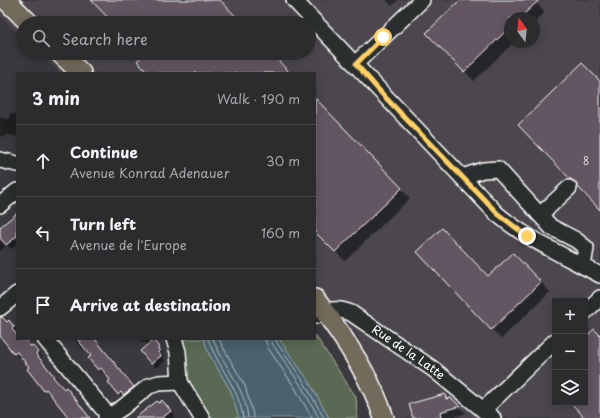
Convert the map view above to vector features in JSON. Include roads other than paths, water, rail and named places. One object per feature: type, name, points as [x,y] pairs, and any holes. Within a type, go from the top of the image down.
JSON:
[{"type":"main road","points":[[6,0],[22,16]]},
{"type":"main road","points":[[67,60],[80,72]]},
{"type":"main road","points":[[318,311],[347,344],[363,371],[383,418]]},
{"type":"street","points":[[294,0],[310,16]]},
{"type":"street","points":[[356,64],[422,0]]},
{"type":"street","points":[[316,23],[356,64],[384,96],[498,214],[514,228],[527,236],[600,275]]},
{"type":"street","points":[[0,160],[16,164]]},
{"type":"street","points":[[462,177],[483,170],[498,170],[551,227],[576,240],[586,248],[583,266]]},
{"type":"street","points":[[540,215],[569,188]]},
{"type":"street","points":[[0,206],[16,192]]},
{"type":"street","points":[[588,309],[600,298]]},
{"type":"street","points":[[0,308],[15,299]]},
{"type":"street","name":"Rue de la Latte","points":[[318,311],[341,309],[351,313],[433,369],[488,414]]},
{"type":"street","points":[[47,340],[107,417],[122,408],[149,386],[159,383],[180,382]]},
{"type":"street","points":[[174,340],[178,352],[180,382],[202,418]]},
{"type":"street","points":[[488,414],[552,344]]},
{"type":"water","points":[[204,340],[280,340],[308,380],[329,418],[239,418],[231,391],[209,354]]}]
